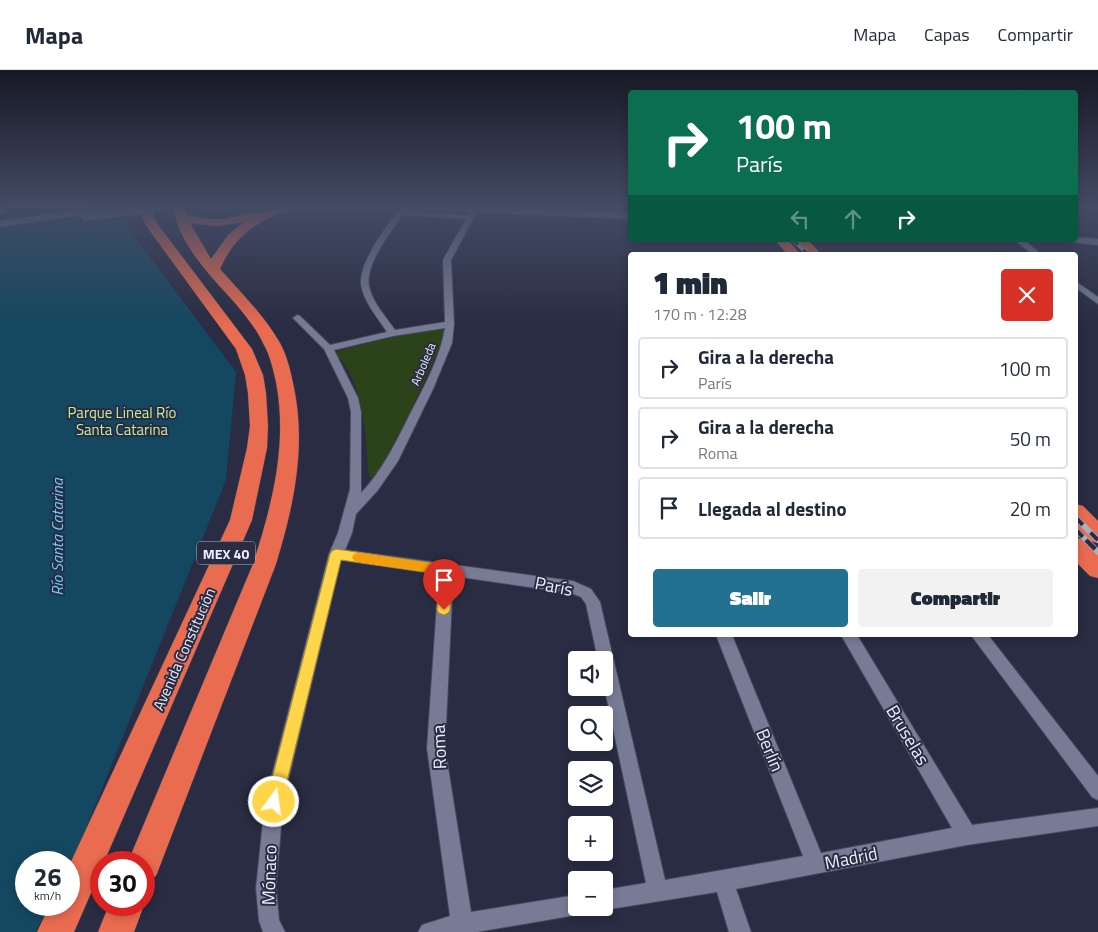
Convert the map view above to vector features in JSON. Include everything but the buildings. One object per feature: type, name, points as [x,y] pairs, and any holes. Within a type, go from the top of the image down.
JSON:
[{"type":"highway","name":"Avenida Constitución","points":[[80,880],[241,520],[257,448],[259,426],[257,393],[254,375],[244,349],[167,246]]},
{"type":"highway","name":"MEX 40","points":[[149,851],[262,570],[281,507],[290,454],[291,432],[288,392],[274,345],[250,309],[212,271],[195,246]]},
{"type":"highway","points":[[212,271],[224,246]]},
{"type":"highway","points":[[1078,515],[1098,535]]},
{"type":"highway","points":[[1078,540],[1087,544],[1098,554]]},
{"type":"highway","points":[[1078,549],[1098,569]]},
{"type":"highway","name":"Avenida Constitución","points":[[55,932],[63,916]]},
{"type":"highway","points":[[116,932],[123,916]]},
{"type":"street","points":[[379,246],[368,269],[365,282],[367,292],[392,333]]},
{"type":"street","name":"Arboleda","points":[[351,512],[374,487],[392,461],[428,389],[447,343],[450,324],[447,260],[453,246]]},
{"type":"street","points":[[1078,285],[1098,301]]},
{"type":"street","name":"Mónaco","points":[[274,932],[269,921],[266,888],[274,802],[336,554],[345,533],[356,489],[356,412],[346,381],[328,348],[297,318]]},
{"type":"street","points":[[328,348],[392,333],[450,324]]},
{"type":"street","name":"París","points":[[336,554],[573,587],[586,593],[593,602],[658,892]]},
{"type":"street","name":"Roma","points":[[446,570],[436,748],[462,924]]},
{"type":"street","name":"Berlín","points":[[725,637],[816,864]]},
{"type":"street","name":"Bruselas","points":[[850,637],[967,835]]},
{"type":"street","points":[[981,637],[1098,791]]},
{"type":"street","name":"Madrid","points":[[613,899],[724,882],[967,835],[1098,817]]},
{"type":"street","points":[[724,882],[740,932]]},
{"type":"street","points":[[429,932],[462,924],[568,906]]},
{"type":"green space","points":[[442,329],[445,331],[438,349],[406,419],[380,471],[373,478],[369,477],[365,428],[358,395],[345,365],[335,352],[392,337]]},
{"type":"water","name":"Río Santa Catarina","points":[[0,246],[142,246],[236,372],[226,480],[77,851],[15,851],[15,916],[44,916],[35,932],[0,932]]},
{"type":"railway","points":[[800,246],[806,252]]},
{"type":"railway","points":[[1078,520],[1098,540]]},
{"type":"railway","points":[[1078,532],[1098,552]]},
{"type":"slow traffic","points":[[359,557],[439,569]]},
{"type":"route","points":[[274,802],[336,554],[446,570],[444,610]]},
{"type":"park label","name":"Parque Lineal Río Santa Catarina","points":[[122,420]]}]
